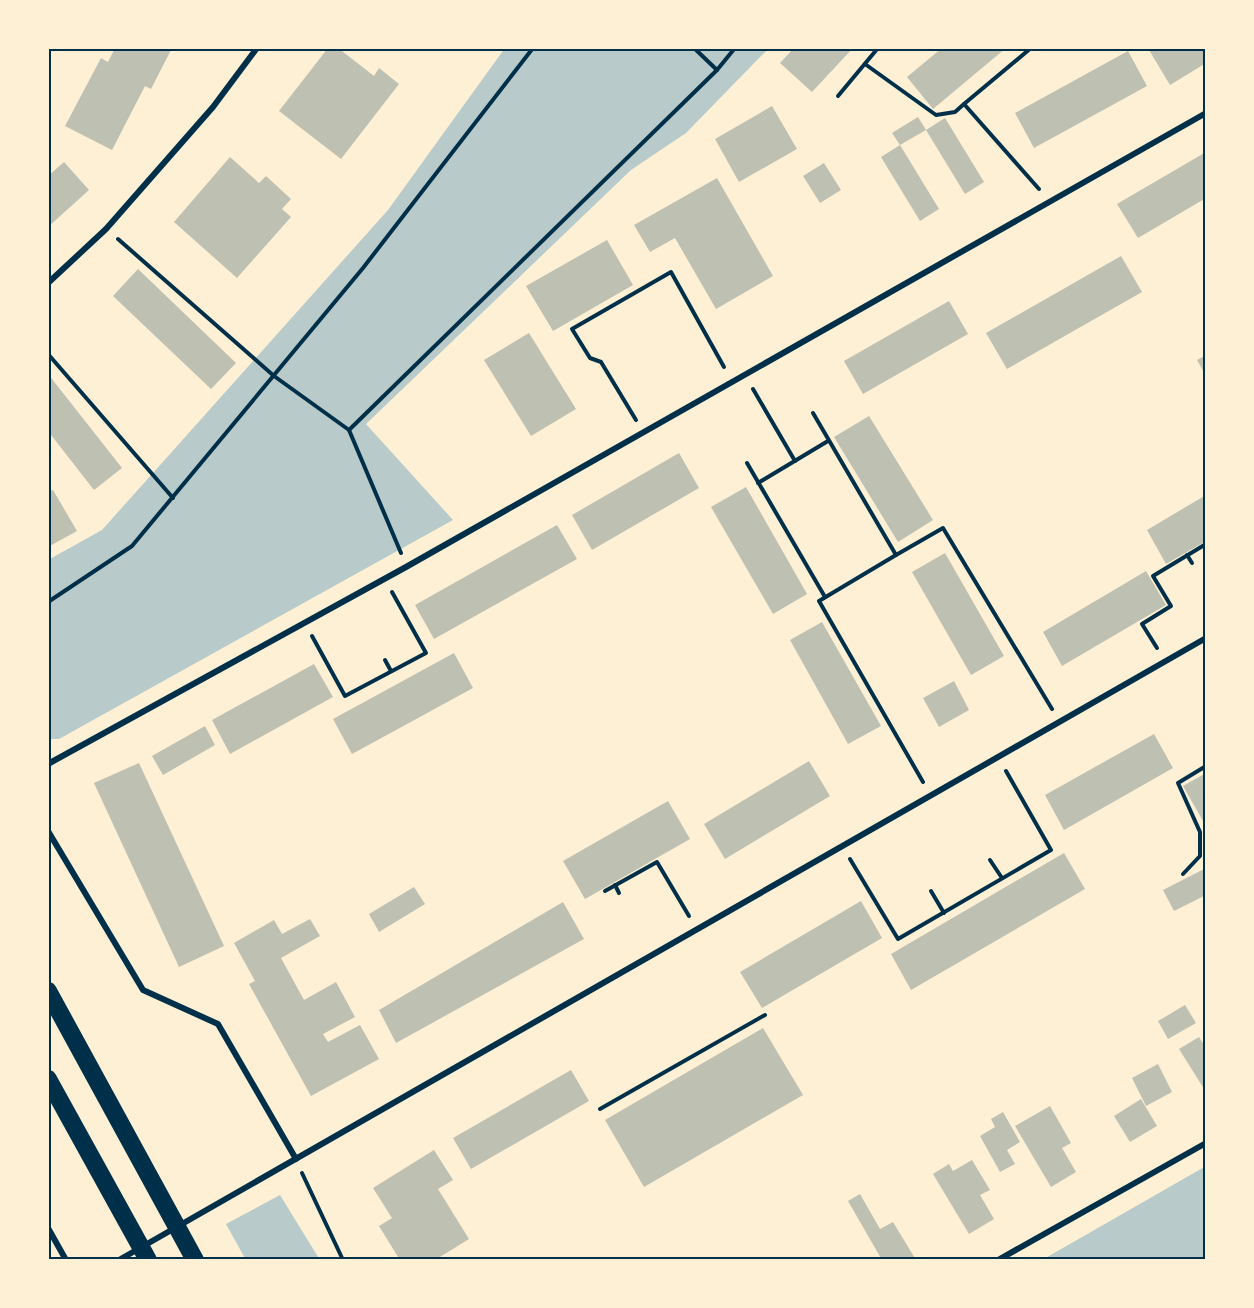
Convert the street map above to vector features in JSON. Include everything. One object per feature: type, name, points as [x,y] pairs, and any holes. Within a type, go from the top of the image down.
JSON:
[{"type":"highway","points":[[48,991],[195,1260]]},
{"type":"highway","points":[[48,1079],[148,1260]]},
{"type":"street","points":[[48,283],[106,229],[213,107],[257,48]]},
{"type":"street","points":[[48,764],[385,579],[1206,113]]},
{"type":"street","points":[[119,1260],[1206,639]]},
{"type":"street","points":[[48,831],[143,990],[218,1024],[296,1159]]},
{"type":"street","points":[[998,1260],[1206,1143]]},
{"type":"street","points":[[48,1228],[66,1260]]},
{"type":"path","points":[[48,602],[132,546],[363,268],[533,48]]},
{"type":"path","points":[[694,48],[717,70]]},
{"type":"path","points":[[349,430],[717,70],[735,48]]},
{"type":"path","points":[[838,96],[878,48]]},
{"type":"path","points":[[865,64],[936,115],[955,112],[1031,48]]},
{"type":"path","points":[[964,104],[1049,201]]},
{"type":"path","points":[[106,229],[274,376],[349,430],[406,567]]},
{"type":"path","points":[[644,433],[601,362],[590,358],[572,329],[671,272],[733,382]]},
{"type":"path","points":[[48,354],[173,498]]},
{"type":"path","points":[[744,375],[795,461]]},
{"type":"path","points":[[813,413],[896,555]]},
{"type":"path","points":[[758,483],[828,441]]},
{"type":"path","points":[[747,464],[825,597]]},
{"type":"path","points":[[931,795],[819,601],[943,528],[1060,722]]},
{"type":"path","points":[[1166,662],[1142,624],[1171,606],[1153,576],[1206,544]]},
{"type":"path","points":[[1187,555],[1192,563]]},
{"type":"path","points":[[305,622],[345,696],[426,652],[385,579]]},
{"type":"path","points":[[385,660],[391,671]]},
{"type":"path","points":[[842,846],[898,939],[944,913],[1051,850],[998,757]]},
{"type":"path","points":[[1184,874],[1200,856],[1200,832],[1178,783],[1206,766]]},
{"type":"path","points":[[990,860],[1002,878]]},
{"type":"path","points":[[605,891],[657,862],[696,930]]},
{"type":"path","points":[[615,885],[619,893]]},
{"type":"path","points":[[931,891],[944,913]]},
{"type":"path","points":[[600,1109],[765,1015]]},
{"type":"path","points":[[296,1159],[343,1260]]},
{"type":"shaded area","points":[[505,48],[769,48],[686,133],[631,170],[366,424],[453,520],[59,739],[48,739],[48,560],[102,530],[388,210]]},
{"type":"shaded area","points":[[1206,1166],[1206,1260],[1042,1260]]},
{"type":"shaded area","points":[[280,1195],[320,1260],[246,1260],[226,1224]]},
{"type":"building","points":[[115,48],[172,48],[151,89],[145,86],[112,150],[65,126],[101,58],[108,62]]},
{"type":"building","points":[[328,48],[338,48],[374,76],[379,68],[399,84],[341,159],[279,111]]},
{"type":"building","points":[[794,48],[853,48],[812,92],[780,63]]},
{"type":"building","points":[[942,48],[1006,48],[933,109],[907,77]]},
{"type":"building","points":[[1151,48],[1206,48],[1206,63],[1170,85],[1149,50]]},
{"type":"building","points":[[1128,51],[1147,86],[1034,148],[1015,113]]},
{"type":"building","points":[[772,106],[797,149],[739,182],[715,139]]},
{"type":"building","points":[[918,117],[926,130],[900,145],[892,133]]},
{"type":"building","points":[[945,118],[984,182],[965,194],[926,130]]},
{"type":"building","points":[[900,145],[939,209],[920,221],[881,157]]},
{"type":"building","points":[[1206,152],[1206,198],[1138,238],[1117,204]]},
{"type":"building","points":[[230,157],[259,183],[266,176],[291,199],[282,209],[291,217],[237,278],[174,222]]},
{"type":"building","points":[[64,162],[89,190],[48,227],[48,176]]},
{"type":"building","points":[[824,163],[841,190],[820,203],[803,176]]},
{"type":"building","points":[[717,178],[773,276],[716,309],[675,238],[650,252],[634,225]]},
{"type":"building","points":[[607,240],[633,285],[553,331],[526,286]]},
{"type":"building","points":[[1121,256],[1142,292],[1007,369],[986,333]]},
{"type":"building","points":[[138,269],[236,363],[211,389],[113,296]]},
{"type":"building","points":[[949,301],[968,334],[863,394],[844,361]]},
{"type":"building","points":[[529,333],[576,409],[531,436],[484,360]]},
{"type":"building","points":[[1206,355],[1206,376],[1197,360]]},
{"type":"building","points":[[48,374],[122,468],[94,490],[48,431]]},
{"type":"building","points":[[869,416],[933,520],[898,542],[834,437]]},
{"type":"building","points":[[679,453],[699,488],[592,550],[572,515]]},
{"type":"building","points":[[746,487],[807,594],[773,614],[711,507]]},
{"type":"building","points":[[53,490],[77,531],[48,547],[48,492]]},
{"type":"building","points":[[1206,495],[1206,541],[1166,564],[1147,530]]},
{"type":"building","points":[[557,525],[577,559],[434,639],[415,605]]},
{"type":"building","points":[[945,553],[1004,656],[971,675],[912,572]]},
{"type":"building","points":[[1146,571],[1166,605],[1062,666],[1043,632]]},
{"type":"building","points":[[822,622],[881,726],[848,744],[790,640]]},
{"type":"building","points":[[454,653],[473,688],[352,754],[333,719]]},
{"type":"building","points":[[314,664],[333,697],[230,754],[212,720]]},
{"type":"building","points":[[954,681],[969,710],[939,727],[923,698]]},
{"type":"building","points":[[205,726],[215,745],[163,775],[152,756]]},
{"type":"building","points":[[1154,734],[1173,768],[1064,830],[1045,795]]},
{"type":"building","points":[[809,761],[830,796],[725,859],[704,824]]},
{"type":"building","points":[[139,763],[224,946],[179,967],[94,783]]},
{"type":"building","points":[[1206,773],[1206,819],[1203,821],[1183,786]]},
{"type":"building","points":[[668,801],[690,839],[585,899],[563,861]]},
{"type":"building","points":[[1064,853],[1085,889],[911,990],[891,954]]},
{"type":"building","points":[[1206,868],[1206,895],[1174,911],[1163,890]]},
{"type":"building","points":[[414,887],[425,904],[379,932],[369,914]]},
{"type":"building","points":[[861,901],[882,938],[762,1008],[740,972]]},
{"type":"building","points":[[563,902],[584,939],[396,1043],[379,1010]]},
{"type":"building","points":[[310,919],[320,936],[281,958],[304,1000],[336,982],[355,1017],[323,1034],[328,1042],[360,1025],[379,1059],[311,1096],[249,984],[255,981],[234,943],[274,920],[282,934]]},
{"type":"building","points":[[1185,1005],[1196,1023],[1168,1039],[1158,1021]]},
{"type":"building","points":[[763,1028],[803,1095],[644,1187],[605,1120]]},
{"type":"building","points":[[1199,1037],[1206,1048],[1206,1092],[1179,1049]]},
{"type":"building","points":[[1158,1064],[1172,1092],[1146,1106],[1132,1078]]},
{"type":"building","points":[[571,1070],[589,1101],[471,1169],[453,1138]]},
{"type":"building","points":[[1141,1099],[1157,1126],[1130,1142],[1114,1116]]},
{"type":"building","points":[[1050,1106],[1071,1143],[1062,1148],[1076,1172],[1051,1187],[1015,1126]]},
{"type":"building","points":[[1003,1112],[1020,1142],[1007,1150],[1015,1164],[1000,1172],[980,1136],[995,1127],[991,1119]]},
{"type":"building","points":[[434,1150],[453,1180],[438,1189],[469,1239],[435,1260],[400,1260],[379,1226],[392,1218],[373,1188]]},
{"type":"building","points":[[972,1160],[990,1190],[980,1195],[994,1219],[969,1234],[933,1174],[949,1164],[953,1171]]},
{"type":"building","points":[[860,1194],[880,1229],[893,1222],[916,1260],[882,1260],[848,1201]]}]
